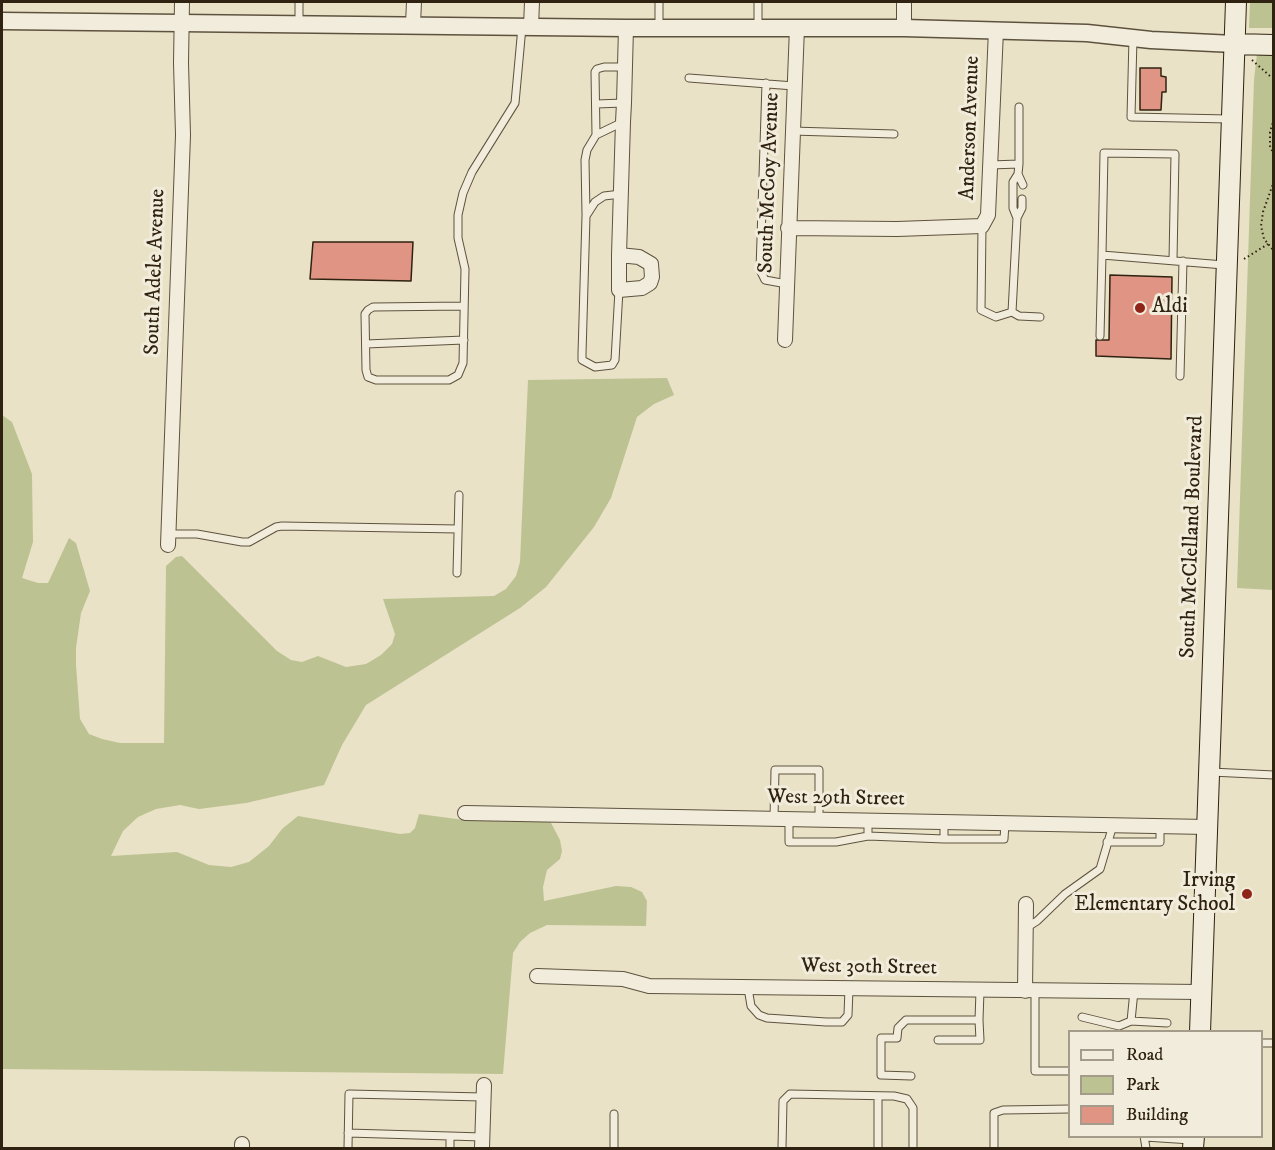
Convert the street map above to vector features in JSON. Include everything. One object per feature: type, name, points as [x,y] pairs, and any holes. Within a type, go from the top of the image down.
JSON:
[{"type":"main road","name":"South McClelland Boulevard","points":[[1200,1030],[1236,2]]},
{"type":"main road","points":[[1234,44],[1274,45]]},
{"type":"street","name":"South Adele Avenue","points":[[168,539],[183,135],[182,2]]},
{"type":"street","points":[[413,24],[414,2]]},
{"type":"street","points":[[527,27],[532,2]]},
{"type":"street","points":[[904,2],[904,28]]},
{"type":"street","points":[[2,21],[626,28],[904,28],[1087,33],[1234,44]]},
{"type":"street","name":"South McCoy Avenue","points":[[785,340],[797,27]]},
{"type":"street","points":[[620,255],[645,260],[651,264],[653,270],[650,284],[642,288],[618,290],[626,28]]},
{"type":"street","name":"Anderson Avenue","points":[[982,226],[988,215],[996,30]]},
{"type":"street","points":[[788,228],[897,229],[982,226]]},
{"type":"street","name":"West 29th Street","points":[[465,813],[1207,827]]},
{"type":"street","points":[[1026,904],[1030,991]]},
{"type":"street","name":"West 30th Street","points":[[537,976],[623,979],[649,986],[1200,992]]},
{"type":"street","points":[[482,1143],[484,1091]]},
{"type":"lane","points":[[299,2],[299,23]]},
{"type":"lane","points":[[659,2],[659,27]]},
{"type":"lane","points":[[758,2],[758,27]]},
{"type":"lane","points":[[464,306],[373,307],[365,314],[368,377],[376,380],[449,380],[458,375],[464,363],[465,269],[459,238],[458,215],[463,193],[472,172],[515,103],[527,27]]},
{"type":"lane","points":[[1133,38],[1131,117],[1232,119]]},
{"type":"lane","points":[[618,290],[615,360],[612,365],[594,368],[582,360],[586,216],[585,160],[587,150],[596,135],[597,69],[625,67]]},
{"type":"lane","points":[[689,78],[794,86]]},
{"type":"lane","points":[[766,83],[760,270],[765,280],[787,284]]},
{"type":"lane","points":[[596,104],[624,103]]},
{"type":"lane","points":[[1019,107],[1018,174],[1023,185]]},
{"type":"lane","points":[[596,135],[623,122]]},
{"type":"lane","points":[[792,131],[894,135]]},
{"type":"lane","points":[[1100,336],[1104,153],[1175,154],[1173,260]]},
{"type":"lane","points":[[990,165],[1018,164]]},
{"type":"lane","points":[[1017,218],[1013,208],[1013,182],[1018,174]]},
{"type":"lane","points":[[586,216],[595,202],[604,196],[621,194]]},
{"type":"lane","points":[[1012,312],[1017,218],[1022,208],[1022,199]]},
{"type":"lane","points":[[982,226],[981,310],[996,317],[1012,312],[1019,316],[1040,317]]},
{"type":"lane","points":[[1102,255],[1227,265]]},
{"type":"lane","points":[[1180,376],[1183,261]]},
{"type":"lane","points":[[366,344],[464,340]]},
{"type":"lane","points":[[457,573],[459,495]]},
{"type":"lane","points":[[168,539],[200,535],[249,542],[282,526],[458,529]]},
{"type":"lane","points":[[774,819],[775,770],[819,770],[819,820]]},
{"type":"lane","points":[[1208,772],[1274,775]]},
{"type":"lane","points":[[789,819],[789,842],[836,842],[868,836],[1004,839],[1005,823]]},
{"type":"lane","points":[[868,820],[868,836]]},
{"type":"lane","points":[[944,822],[944,838]]},
{"type":"lane","points":[[1026,928],[1037,921],[1065,894],[1100,869],[1113,825]]},
{"type":"lane","points":[[1107,842],[1160,842],[1160,826]]},
{"type":"lane","points":[[748,988],[752,1006],[759,1015],[767,1018],[826,1022],[842,1022],[848,1015],[849,989]]},
{"type":"lane","points":[[938,1040],[980,1040],[980,991]]},
{"type":"lane","points":[[1030,991],[1035,1071],[1068,1071]]},
{"type":"lane","points":[[1131,1021],[1134,991]]},
{"type":"lane","points":[[1082,1017],[1119,1026],[1131,1021],[1167,1023]]},
{"type":"lane","points":[[911,1076],[881,1075],[881,1038],[897,1038],[898,1028],[906,1020],[980,1020]]},
{"type":"lane","points":[[348,1149],[349,1094],[484,1091]]},
{"type":"lane","points":[[782,1149],[783,1101],[790,1094],[907,1099],[913,1108],[913,1149]]},
{"type":"lane","points":[[878,1096],[878,1149]]},
{"type":"lane","points":[[994,1149],[994,1113],[1003,1110],[1068,1109]]},
{"type":"lane","points":[[614,1114],[614,1149]]},
{"type":"lane","points":[[348,1133],[450,1136],[482,1143]]},
{"type":"lane","points":[[450,1136],[450,1149]]},
{"type":"lane","points":[[1155,1138],[1194,1142]]},
{"type":"path","points":[[1274,119],[1270,132],[1270,146],[1274,155]]},
{"type":"path","points":[[1274,180],[1263,212],[1261,226],[1268,244],[1274,251]]},
{"type":"path","points":[[1227,265],[1246,259],[1268,244]]},
{"type":"green space","points":[[1250,2],[1273,2],[1273,28],[1249,28]]},
{"type":"green space","points":[[1258,45],[1273,45],[1273,590],[1237,588],[1254,80]]},
{"type":"green space","points":[[667,378],[674,395],[654,404],[637,417],[611,498],[594,527],[546,587],[520,608],[366,705],[342,745],[324,785],[246,803],[199,809],[180,805],[156,809],[138,817],[123,831],[111,856],[177,852],[209,865],[231,867],[249,862],[269,846],[282,829],[298,816],[400,834],[410,833],[415,828],[419,814],[464,820],[550,821],[560,840],[562,851],[560,859],[547,870],[543,887],[544,901],[616,886],[631,887],[642,892],[647,901],[646,926],[547,925],[530,933],[520,942],[513,953],[503,1074],[2,1069],[2,415],[12,422],[32,474],[33,542],[22,578],[38,583],[48,583],[69,538],[76,543],[90,591],[81,613],[76,648],[80,719],[89,734],[102,739],[120,743],[164,743],[166,566],[176,557],[182,556],[277,651],[291,660],[302,662],[318,656],[346,667],[366,664],[381,655],[392,644],[395,634],[383,599],[494,596],[506,589],[516,576],[520,562],[528,380]]},
{"type":"building","points":[[1140,68],[1161,68],[1161,76],[1166,77],[1166,92],[1162,92],[1161,110],[1140,110]]},
{"type":"building","points":[[313,242],[413,242],[411,281],[310,279]]},
{"type":"building","name":"Aldi","points":[[1110,275],[1172,277],[1171,359],[1096,356],[1096,340],[1109,340]]},
{"type":"place","name":"Aldi","points":[[1140,308]]},
{"type":"place","name":"Irving Elementary School","points":[[1247,894]]}]
